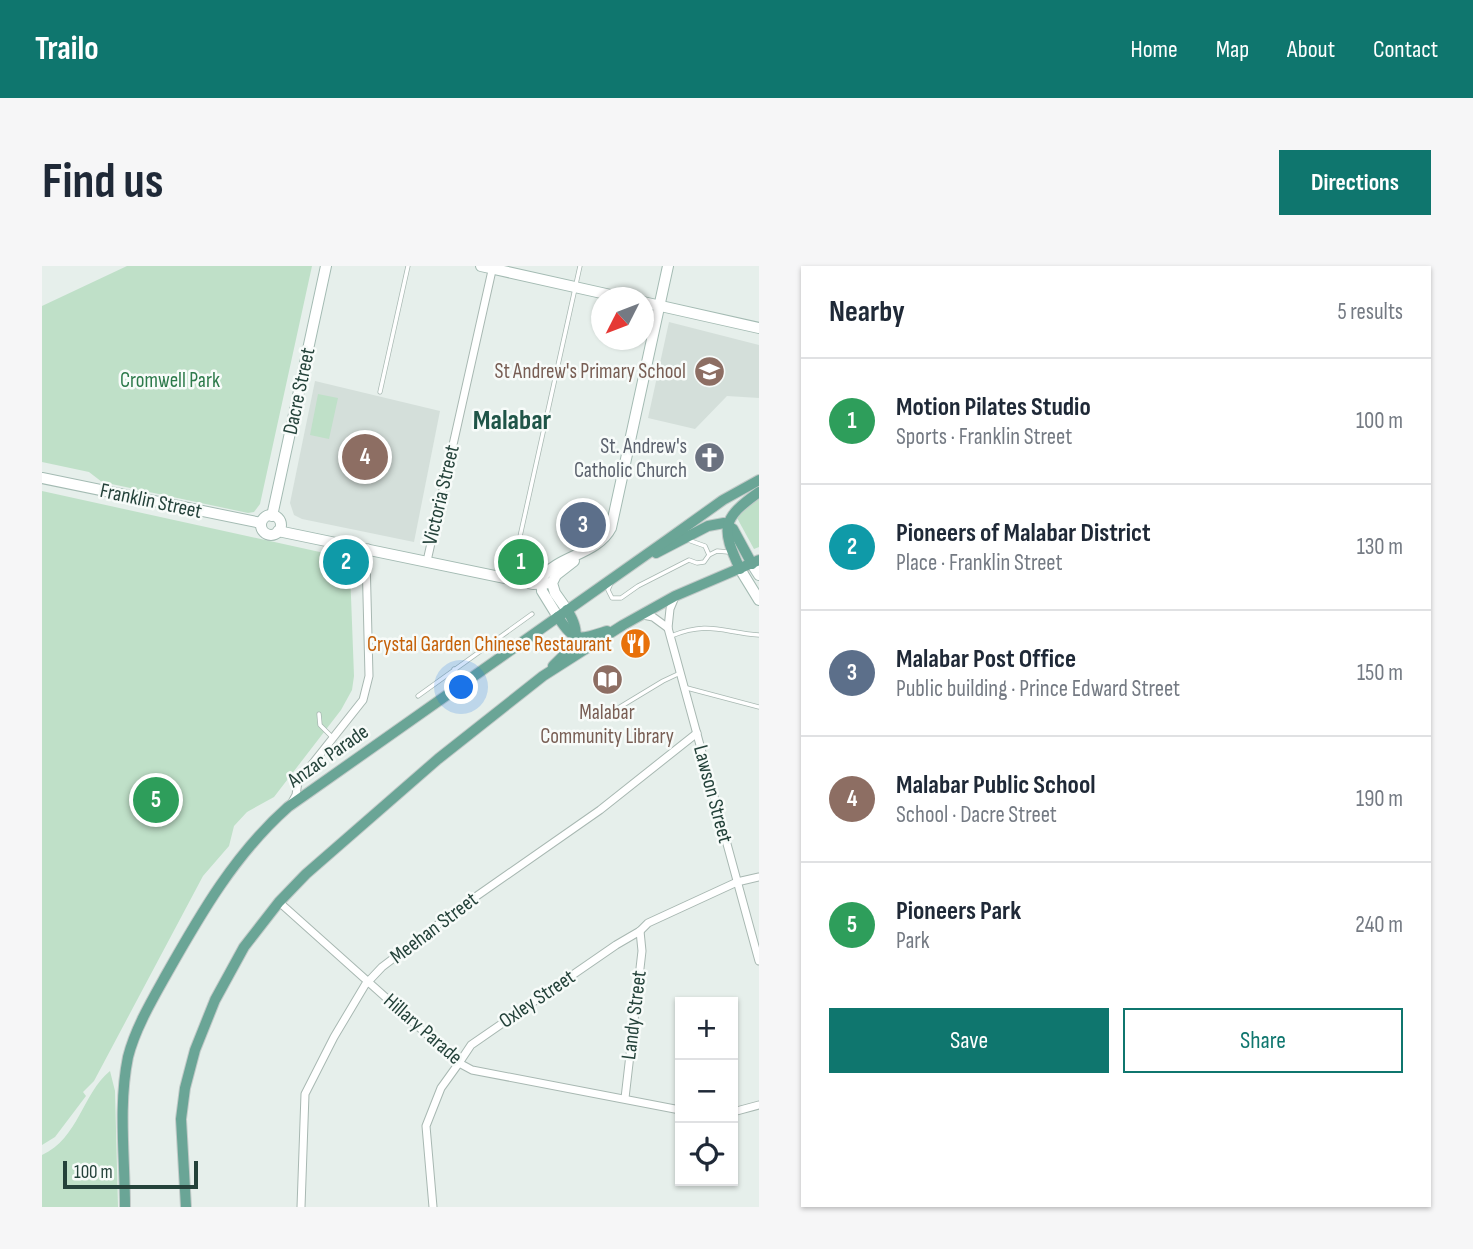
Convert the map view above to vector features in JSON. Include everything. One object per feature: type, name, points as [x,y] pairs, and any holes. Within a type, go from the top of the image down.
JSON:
[{"type":"main road","name":"Anzac Parade","points":[[125,1207],[124,1091],[128,1057],[134,1038],[216,889],[250,844],[288,807],[723,500],[759,480]]},
{"type":"main road","points":[[740,569],[726,533],[727,525],[733,514],[759,492]]},
{"type":"main road","points":[[186,1207],[181,1119],[185,1087],[195,1050],[215,1000],[244,947],[279,902],[306,874],[438,759],[543,676],[623,625],[675,596],[755,562],[733,529],[727,525],[714,524],[632,564]]},
{"type":"main road","points":[[562,613],[576,638]]},
{"type":"main road","points":[[576,638],[587,638],[623,625]]},
{"type":"main road","points":[[543,676],[568,651],[576,638]]},
{"type":"street","name":"Dacre Street","points":[[272,516],[326,266]]},
{"type":"street","points":[[562,613],[544,574],[603,540],[611,528],[668,266]]},
{"type":"street","points":[[489,267],[591,290]]},
{"type":"street","name":"Victoria Street","points":[[427,561],[489,267]]},
{"type":"street","points":[[654,305],[759,328]]},
{"type":"street","name":"Franklin Street","points":[[42,478],[261,523]]},
{"type":"street","points":[[278,531],[279,520],[272,516],[265,517],[261,523],[263,531],[268,534],[278,531],[533,584],[546,583]]},
{"type":"street","points":[[288,807],[295,797],[298,782],[363,701],[369,676],[368,548]]},
{"type":"street","points":[[755,562],[759,575]]},
{"type":"street","points":[[740,569],[759,600]]},
{"type":"street","name":"Lawson Street","points":[[675,596],[670,609],[670,632],[759,961]]},
{"type":"street","points":[[643,615],[653,617],[670,632]]},
{"type":"street","name":"Meehan Street","points":[[301,1207],[305,1094],[334,1037],[368,982],[382,967],[461,907],[600,810],[697,733]]},
{"type":"street","name":"Oxley Street","points":[[433,1207],[426,1126],[442,1088],[471,1045],[648,923],[737,882],[759,877]]},
{"type":"street","name":"Hillary Parade","points":[[279,902],[459,1062],[472,1070],[675,1109]]},
{"type":"street","name":"Landy Street","points":[[625,1098],[642,951],[640,931]]},
{"type":"street","points":[[738,1111],[759,1105]]},
{"type":"lane","points":[[380,392],[408,266]]},
{"type":"lane","points":[[511,579],[580,266]]},
{"type":"lane","points":[[686,539],[705,546],[709,555]]},
{"type":"lane","points":[[614,577],[608,590],[612,598],[621,598],[689,559],[697,563],[704,562],[709,555],[721,550],[733,554]]},
{"type":"lane","points":[[418,696],[532,614]]},
{"type":"lane","points":[[670,632],[708,627],[759,635]]},
{"type":"lane","points":[[454,669],[465,683]]},
{"type":"lane","points":[[615,710],[680,673]]},
{"type":"lane","points":[[685,688],[759,707]]},
{"type":"lane","points":[[318,714],[320,725],[333,738]]},
{"type":"shaded area","name":"St Andrew's Primary School","points":[[669,322],[759,345],[759,398],[727,396],[695,429],[648,418]]},
{"type":"shaded area","points":[[315,381],[440,411],[414,542],[302,519],[294,515],[290,503]]},
{"type":"green space","name":"Cromwell Park","points":[[127,266],[312,266],[260,504],[254,512],[248,513],[102,482],[89,472],[42,462],[42,306]]},
{"type":"green space","points":[[318,394],[338,398],[329,439],[310,435]]},
{"type":"green space","points":[[42,491],[338,556],[350,570],[354,676],[352,690],[341,710],[274,797],[247,812],[234,826],[229,846],[203,876],[94,1081],[83,1092],[86,1096],[55,1137],[42,1145]]},
{"type":"green space","points":[[759,496],[759,547],[754,549],[736,516]]},
{"type":"green space","points":[[110,1071],[115,1091],[118,1207],[42,1207],[42,1155],[64,1138],[93,1091]]},
{"type":"place","name":"St Andrew's Primary School","points":[[709,371]]},
{"type":"place","name":"Malabar Public School","points":[[365,457]]},
{"type":"place","name":"St. Andrew's Catholic Church","points":[[710,458]]},
{"type":"place","name":"Malabar Post Office","points":[[583,525]]},
{"type":"place","name":"Pioneers of Malabar District","points":[[346,562]]},
{"type":"place","name":"Motion Pilates Studio","points":[[521,562]]},
{"type":"place","name":"Crystal Garden Chinese Restaurant","points":[[635,644]]},
{"type":"place","name":"Malabar Community Library","points":[[607,680]]},
{"type":"place","name":"Pioneers Park","points":[[156,800]]},
{"type":"district","name":"Malabar","points":[[512,420]]}]
